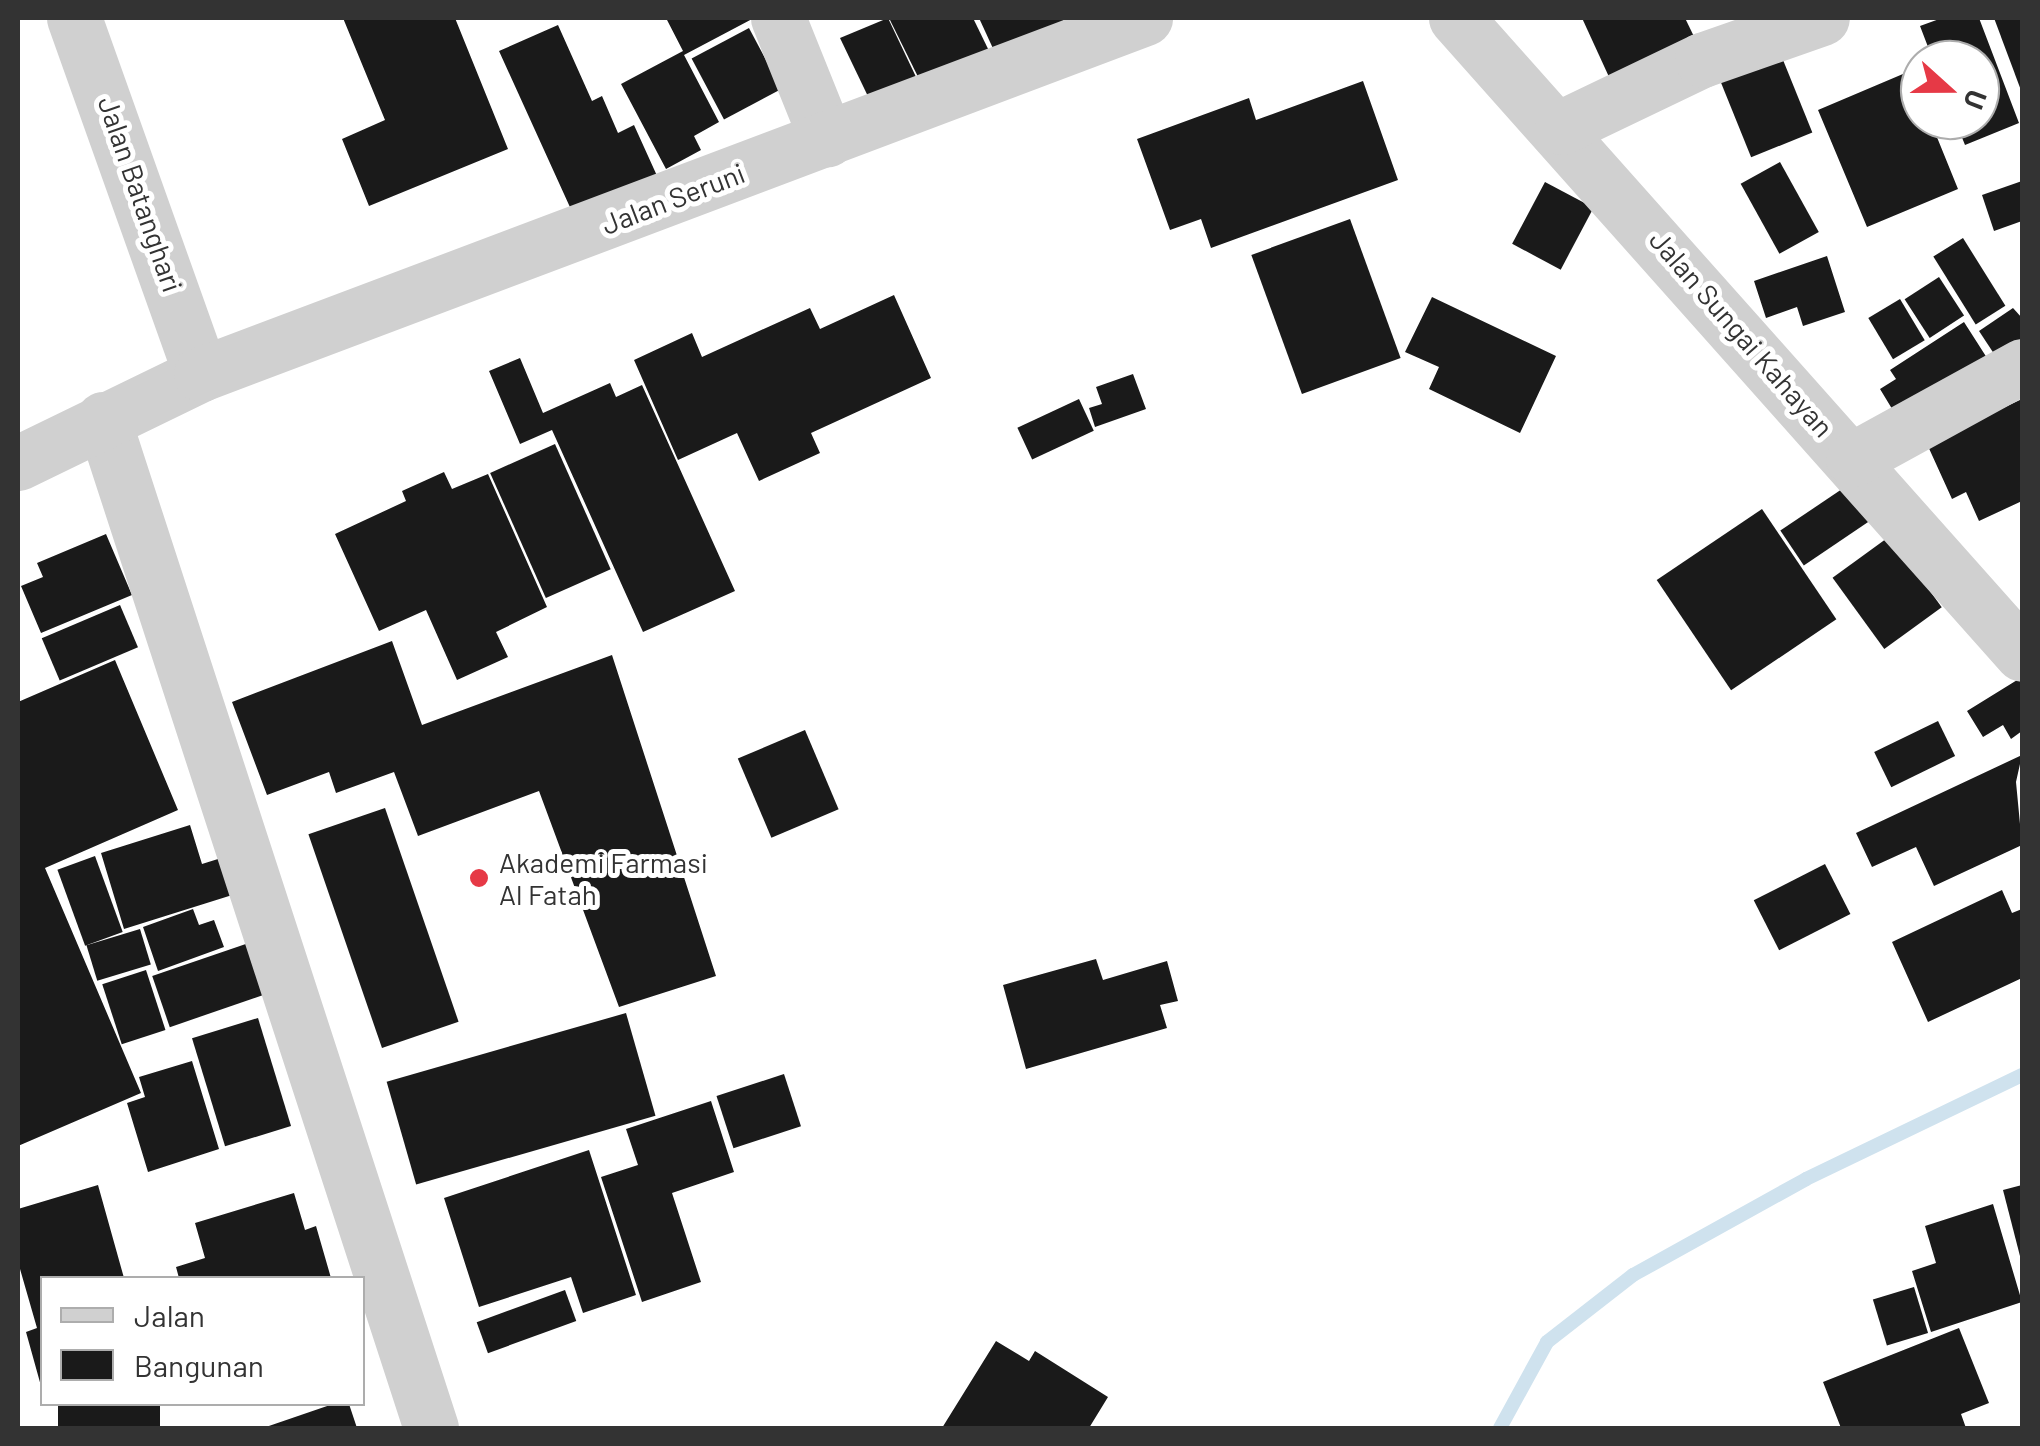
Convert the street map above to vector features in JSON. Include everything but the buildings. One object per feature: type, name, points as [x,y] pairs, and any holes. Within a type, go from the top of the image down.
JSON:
[{"type":"street","name":"Jalan Batanghari","points":[[74,18],[201,374]]},
{"type":"street","points":[[778,18],[827,140]]},
{"type":"street","name":"Jalan Seruni","points":[[18,463],[201,374],[1144,18]]},
{"type":"street","name":"Jalan Sungai Kahayan","points":[[1456,18],[1562,127],[2022,654]]},
{"type":"street","points":[[1562,127],[1702,60],[1822,18]]},
{"type":"street","points":[[1853,459],[2022,366]]},
{"type":"street","points":[[103,419],[431,1428]]},
{"type":"waterway","points":[[1500,1428],[1547,1342],[1633,1275],[1806,1179],[2022,1075]]},
{"type":"place","name":"Akademi Farmasi Al Fatah","points":[[479,878]]}]
